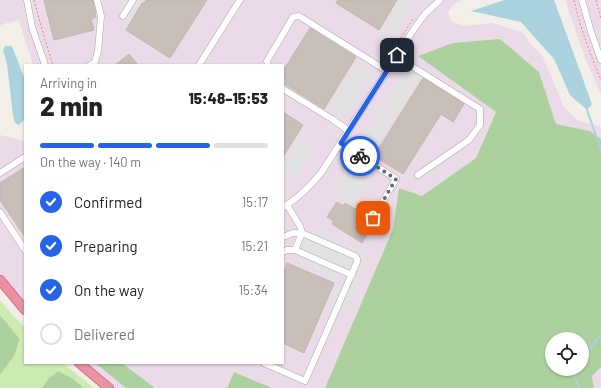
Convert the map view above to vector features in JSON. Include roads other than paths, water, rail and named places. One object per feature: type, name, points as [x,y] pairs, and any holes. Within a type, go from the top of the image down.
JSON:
[{"type":"highway","points":[[0,280],[24,309]]},
{"type":"highway","points":[[80,364],[109,388]]},
{"type":"street","points":[[27,0],[32,27],[45,64]]},
{"type":"street","points":[[91,64],[94,62],[98,51],[101,16],[97,0]]},
{"type":"street","points":[[123,16],[133,0]]},
{"type":"street","points":[[200,64],[240,0]]},
{"type":"street","points":[[295,250],[302,233],[300,226],[285,206],[310,186],[321,173],[414,29],[425,14],[440,0]]},
{"type":"street","points":[[582,0],[601,60]]},
{"type":"street","points":[[268,64],[267,61],[293,17],[299,16],[387,71]]},
{"type":"street","points":[[413,67],[480,110],[480,125],[469,140],[418,175]]},
{"type":"street","points":[[284,90],[349,130]]},
{"type":"street","points":[[341,143],[396,179],[373,218]]},
{"type":"street","points":[[0,173],[24,157]]},
{"type":"street","points":[[0,212],[24,248]]},
{"type":"street","points":[[266,364],[305,381],[357,262],[355,256],[302,233],[293,233],[284,237]]},
{"type":"street","points":[[284,252],[295,250],[352,275]]},
{"type":"water","points":[[504,0],[554,0],[592,104],[587,110],[570,95],[554,59],[521,22],[471,11]]},
{"type":"water","points":[[5,46],[12,46],[24,77],[24,120],[19,125],[15,123],[13,115],[7,64],[3,50]]},
{"type":"waterway","points":[[587,110],[601,150]]},
{"type":"waterway","points":[[589,350],[601,335]]},
{"type":"waterway","points":[[574,376],[579,388]]}]
